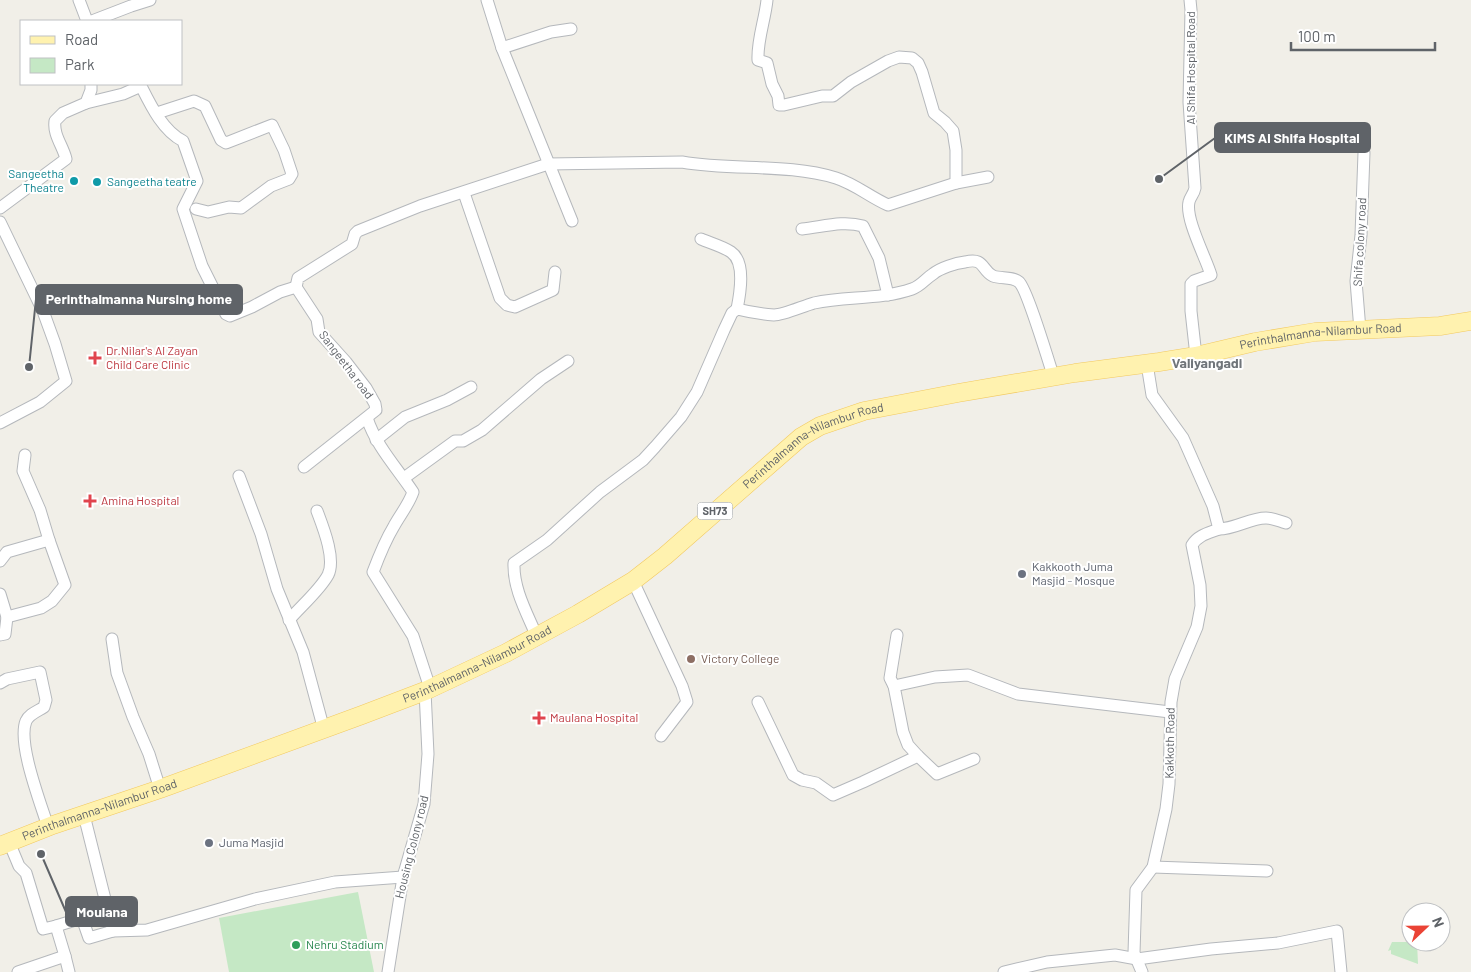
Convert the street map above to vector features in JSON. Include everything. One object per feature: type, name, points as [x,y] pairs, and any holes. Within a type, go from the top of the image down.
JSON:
[{"type":"main road","name":"Perinthalmanna-Nilambur Road","points":[[4,844],[324,730],[427,690],[537,637],[633,581],[665,556],[801,437],[814,429],[864,410],[958,393],[1196,356],[1255,342],[1315,332],[1440,326],[1471,321]]},
{"type":"street","points":[[79,0],[87,20]]},
{"type":"street","points":[[95,20],[150,0]]},
{"type":"street","points":[[487,0],[502,48],[572,221]]},
{"type":"street","points":[[766,0],[765,19],[758,60],[768,63],[779,105],[822,96],[833,96],[851,82],[888,61],[899,57],[912,58],[918,63],[922,72],[934,113],[946,122],[953,131],[956,150],[956,184]]},
{"type":"street","name":"Al Shifa Hospital Road","points":[[1190,0],[1189,102],[1195,188],[1188,202],[1193,229],[1211,275],[1194,281],[1191,284],[1191,312],[1196,356]]},
{"type":"street","points":[[502,48],[551,32],[571,29]]},
{"type":"street","points":[[86,103],[91,85]]},
{"type":"street","points":[[0,208],[66,160],[57,138],[55,121],[63,113],[86,103],[123,94],[141,86],[156,113],[174,136],[183,141],[188,153],[196,181],[183,209],[202,266],[226,314],[230,316],[280,292],[296,287],[298,278],[352,244],[358,231],[420,206],[548,164],[682,162],[704,166],[805,172],[836,178],[854,185],[868,195],[888,205],[956,184],[988,177]]},
{"type":"street","points":[[156,113],[194,101],[205,106],[221,140],[226,143],[272,125],[284,150],[292,174],[289,179],[271,186],[241,208],[229,207],[208,212],[196,209]]},
{"type":"street","name":"Shifa colony road","points":[[1360,330],[1356,281],[1361,235],[1364,153]]},
{"type":"street","points":[[464,193],[500,298],[507,306],[515,307],[553,290],[555,272]]},
{"type":"street","points":[[0,222],[43,311],[66,381],[40,402],[0,423]]},
{"type":"street","points":[[802,229],[844,223],[854,223],[862,226],[879,258],[888,295]]},
{"type":"street","points":[[537,637],[518,590],[514,574],[514,563],[548,540],[600,492],[642,460],[655,447],[681,417],[697,392],[732,313],[737,309],[741,286],[736,257],[727,250],[701,239]]},
{"type":"street","points":[[737,309],[777,315],[816,303],[888,295],[913,289],[925,282],[933,274],[963,262],[979,262],[992,275],[1020,282],[1026,294],[1054,378]]},
{"type":"street","name":"Sangeetha road","points":[[296,287],[317,319],[319,332],[346,362],[366,388],[375,404],[376,410],[367,418]]},
{"type":"street","points":[[404,478],[455,441],[463,441],[482,430],[541,379],[568,361]]},
{"type":"street","points":[[1147,364],[1152,395],[1183,438],[1213,506],[1219,530]]},
{"type":"street","points":[[376,440],[405,417],[447,400],[472,387]]},
{"type":"street","points":[[304,467],[367,418],[376,440],[413,492],[380,553],[373,572],[413,636],[427,690]]},
{"type":"street","points":[[7,617],[41,608],[52,602],[65,585],[40,510],[23,472],[25,455]]},
{"type":"street","points":[[239,476],[261,534],[277,589],[303,652],[324,730]]},
{"type":"street","points":[[289,620],[322,584],[331,567],[327,540],[317,511]]},
{"type":"street","name":"Kakkoth Road","points":[[1142,972],[1134,953],[1136,890],[1153,868],[1166,809],[1169,784],[1170,712],[1174,679],[1197,627],[1201,606],[1200,585],[1192,544],[1195,539],[1203,534],[1263,518],[1272,518],[1286,523]]},
{"type":"street","points":[[0,560],[7,552],[49,540]]},
{"type":"street","points":[[633,581],[682,686],[687,702],[661,736]]},
{"type":"street","points":[[0,594],[7,617],[5,634],[0,635]]},
{"type":"street","points":[[897,635],[890,678],[894,686],[903,732],[908,745],[937,774],[974,760]]},
{"type":"street","points":[[112,639],[118,673],[133,718],[149,754],[160,789]]},
{"type":"street","points":[[0,683],[7,679],[40,672],[46,700],[44,707],[29,716],[25,722],[23,737],[32,779],[48,827]]},
{"type":"street","points":[[894,686],[935,677],[968,675],[1018,694],[1170,712]]},
{"type":"street","name":"Housing Colony road","points":[[388,972],[403,877],[424,804],[428,754],[427,690]]},
{"type":"street","points":[[758,702],[793,775],[802,780],[816,783],[833,795],[918,756]]},
{"type":"street","points":[[84,815],[113,931]]},
{"type":"street","points":[[4,844],[26,873],[43,929],[82,918],[89,938],[113,931],[146,930],[255,899],[334,882],[403,877]]},
{"type":"street","points":[[1153,868],[1267,871]]},
{"type":"street","points":[[56,926],[69,972]]},
{"type":"street","points":[[1004,972],[1047,962],[1115,956],[1137,959],[1211,949],[1278,943],[1338,931],[1341,972]]},
{"type":"street","points":[[18,972],[65,956]]},
{"type":"green space","name":"Nehru Stadium","points":[[358,892],[374,972],[229,972],[219,918]]},
{"type":"green space","points":[[1392,942],[1401,942],[1401,952],[1417,952],[1418,964],[1391,954],[1391,950],[1388,951]]},
{"type":"place","name":"KIMS Al Shifa Hospital","points":[[1159,179]]},
{"type":"place","name":"Sangeetha Theatre","points":[[74,181]]},
{"type":"place","name":"Sangeetha teatre","points":[[97,182]]},
{"type":"place","name":"Dr.Nilar's Al Zayan Child Care Clinic","points":[[95,358]]},
{"type":"place","name":"Perinthalmanna Nursing home","points":[[29,367]]},
{"type":"place","name":"Amina Hospital","points":[[90,501]]},
{"type":"place","name":"Kakkooth Juma Masjid - Mosque","points":[[1022,574]]},
{"type":"place","name":"Victory College","points":[[691,659]]},
{"type":"place","name":"Maulana Hospital","points":[[539,718]]},
{"type":"place","name":"Juma Masjid","points":[[209,843]]},
{"type":"place","name":"Moulana","points":[[41,854]]},
{"type":"place","name":"Nehru Stadium","points":[[296,945]]},
{"type":"district","name":"Valiyangadi","points":[[1207,363]]}]
